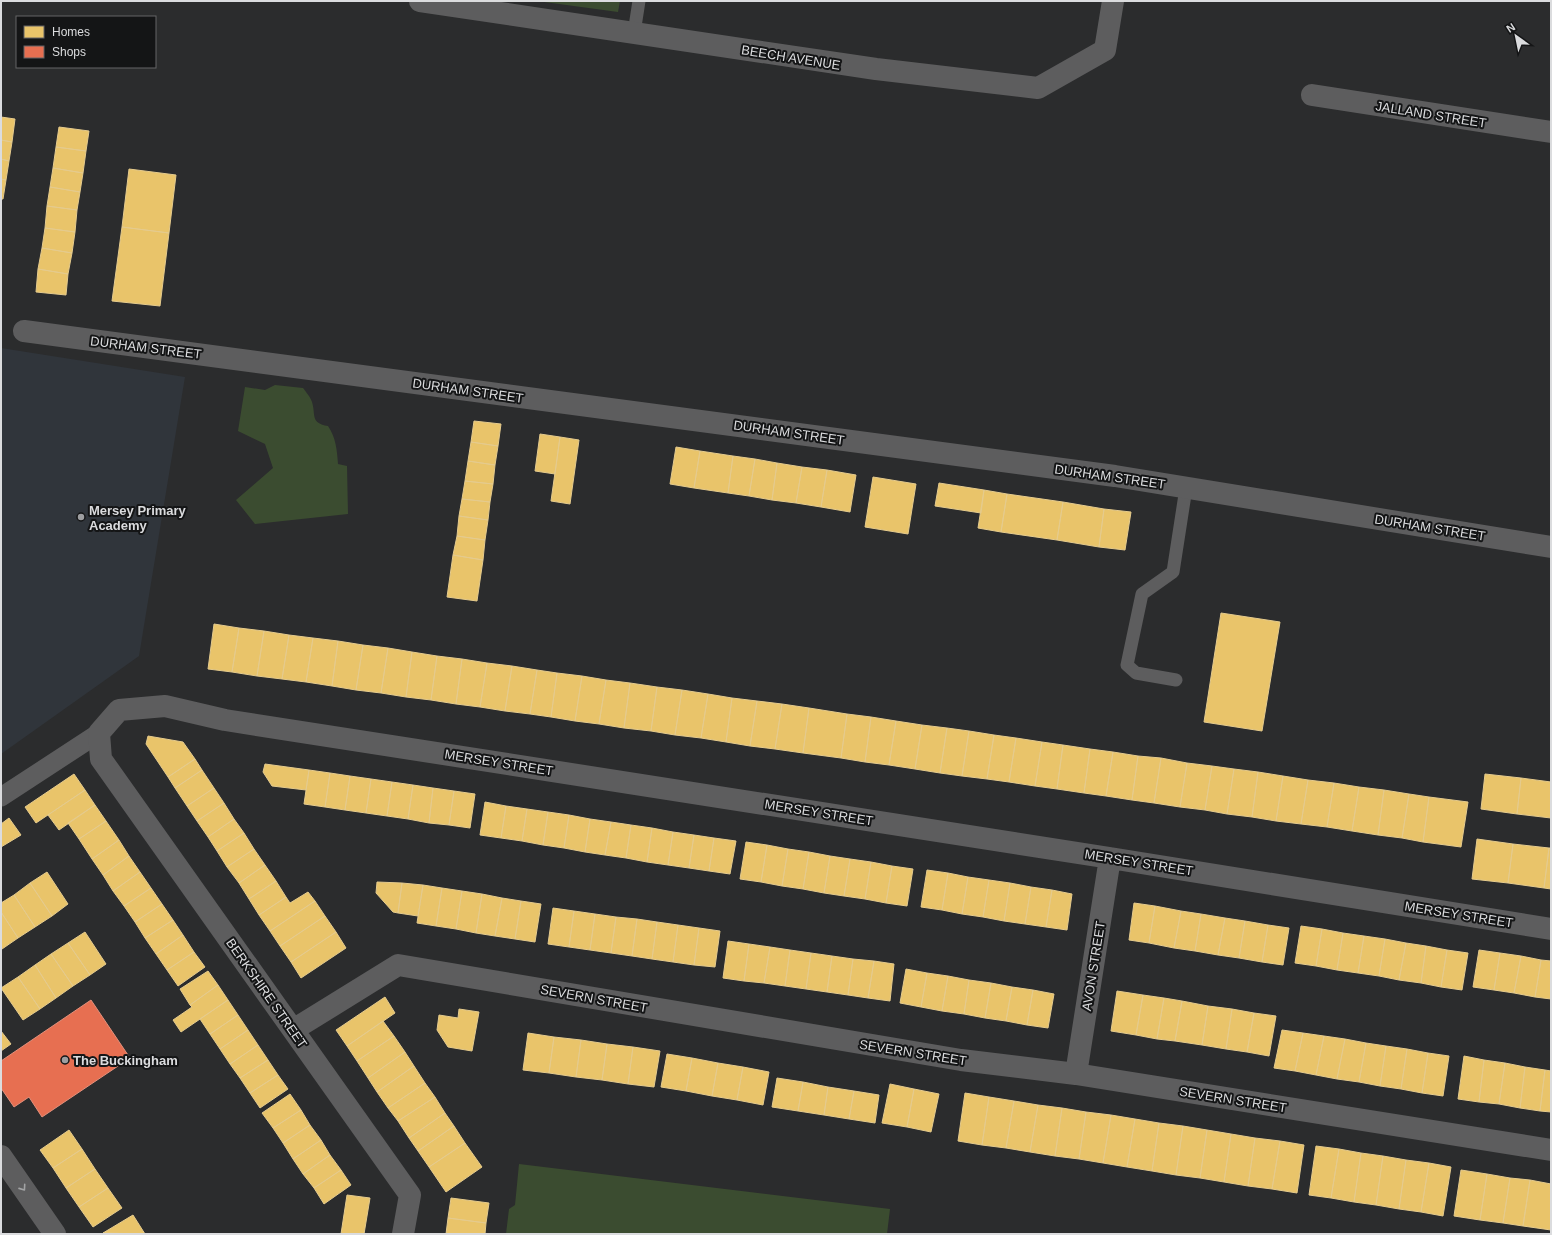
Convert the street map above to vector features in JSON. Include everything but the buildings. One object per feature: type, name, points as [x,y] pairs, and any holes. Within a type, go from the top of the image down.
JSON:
[{"type":"street","name":"BEECH AVENUE","points":[[420,1],[477,5],[634,33],[876,69],[1038,88],[1105,50],[1113,1]]},
{"type":"street","name":"JALLAND STREET","points":[[1312,95],[1551,132]]},
{"type":"street","name":"DURHAM STREET","points":[[24,331],[1115,476],[1551,547]]},
{"type":"street","name":"MERSEY STREET","points":[[1,797],[99,734],[119,710],[166,706],[225,720],[1110,858],[1551,929]]},
{"type":"street","name":"BERKSHIRE STREET","points":[[99,734],[101,758],[410,1195],[403,1234]]},
{"type":"street","name":"AVON STREET","points":[[1076,1074],[1110,858]]},
{"type":"street","name":"SEVERN STREET","points":[[293,1030],[398,965],[961,1060],[1076,1074],[1551,1150]]},
{"type":"street","points":[[1,1156],[55,1234]]},
{"type":"lane","points":[[634,33],[639,1]]},
{"type":"lane","points":[[1176,680],[1136,672],[1127,665],[1142,594],[1173,572],[1186,488]]},
{"type":"shaded area","name":"Mersey Primary Academy","points":[[1,348],[185,377],[139,656],[1,754]]},
{"type":"green space","points":[[537,1],[620,1],[618,12]]},
{"type":"green space","points":[[275,385],[303,388],[311,400],[316,421],[322,425],[328,426],[331,431],[336,444],[338,464],[347,466],[348,514],[255,524],[236,500],[273,468],[265,444],[238,431],[245,387],[265,390]]},
{"type":"green space","points":[[519,1164],[890,1209],[887,1234],[506,1234],[509,1209],[515,1205]]},
{"type":"place","name":"Mersey Primary Academy","points":[[81,517]]},
{"type":"place","name":"The Buckingham","points":[[65,1060]]}]
